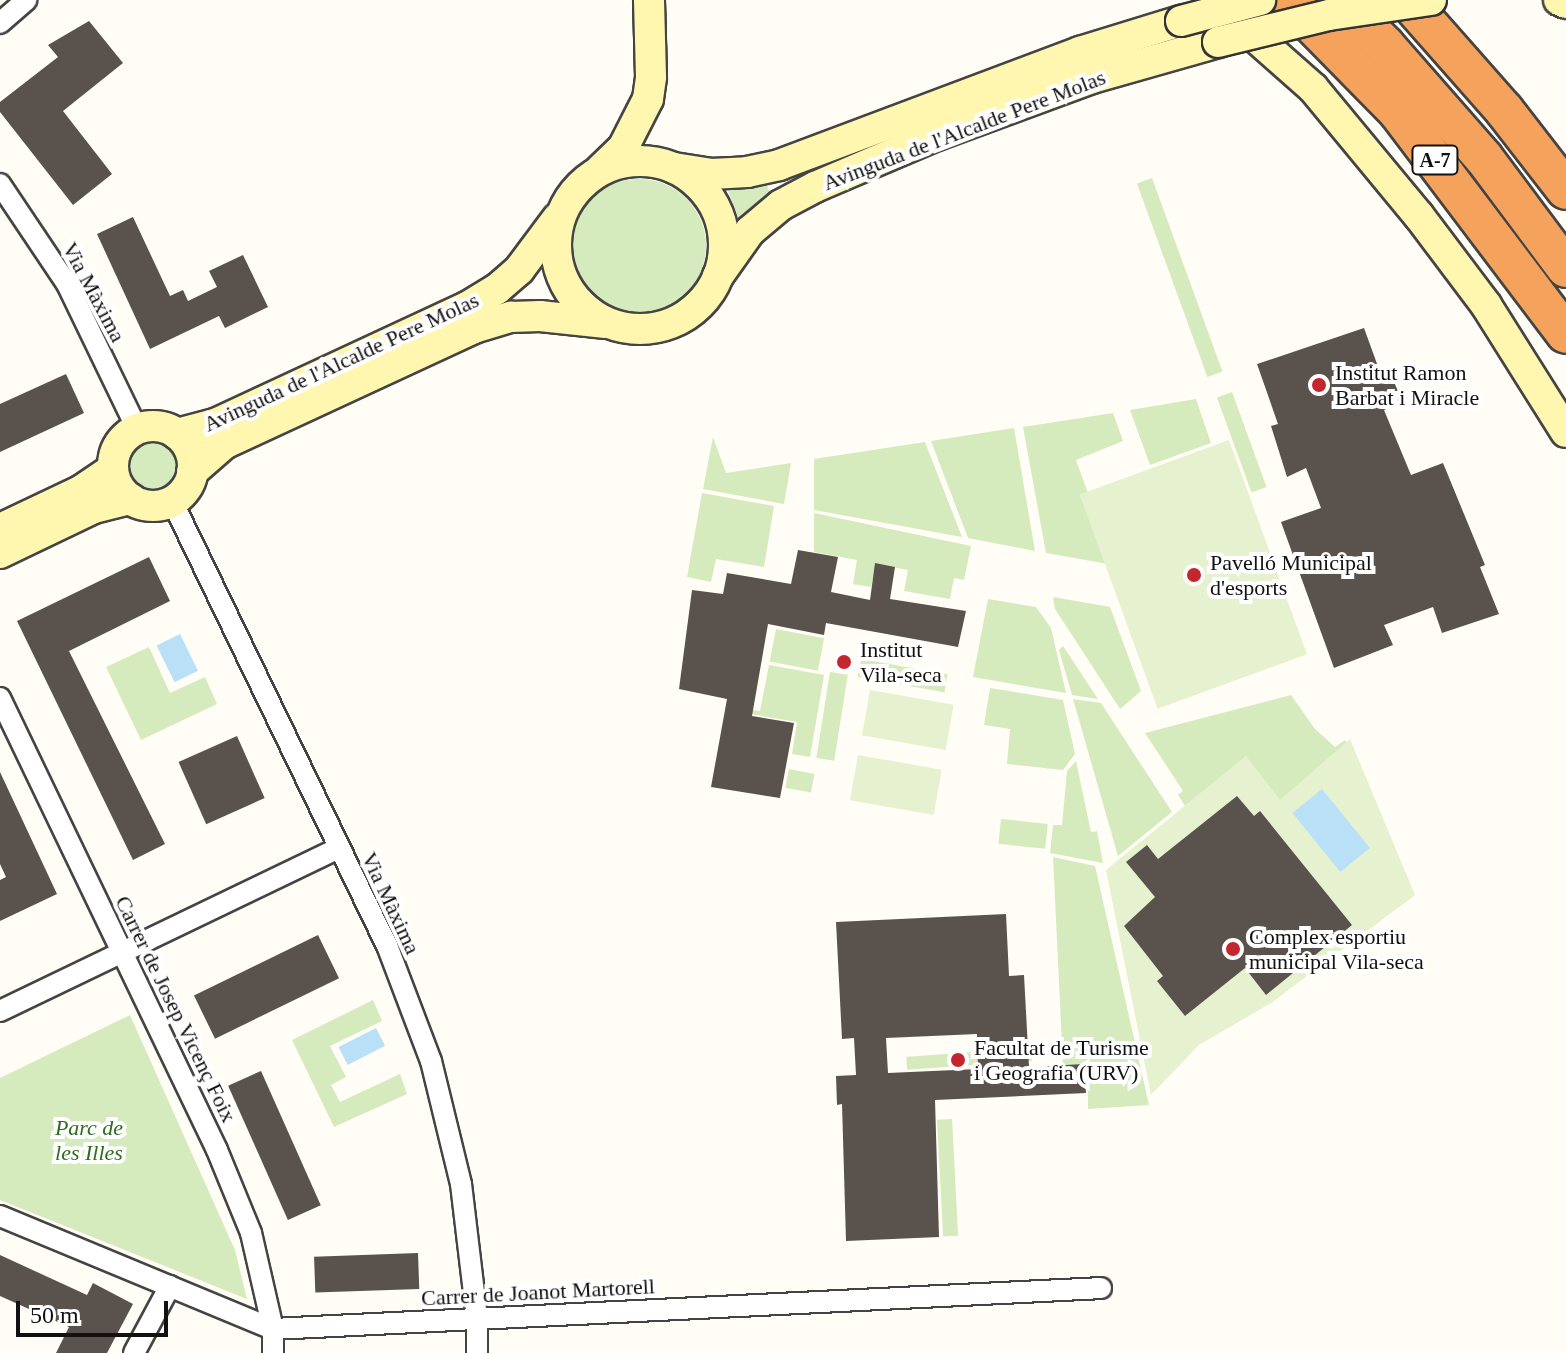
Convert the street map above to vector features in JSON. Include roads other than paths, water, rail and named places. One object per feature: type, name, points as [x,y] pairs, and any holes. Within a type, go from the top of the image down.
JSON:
[{"type":"highway","name":"A-7","points":[[1288,0],[1398,112],[1563,335]]},
{"type":"highway","name":"A-7","points":[[1340,0],[1385,45],[1484,158],[1566,268]]},
{"type":"highway","points":[[1407,0],[1504,110],[1566,190]]},
{"type":"street","points":[[0,23],[26,0]]},
{"type":"street","points":[[598,171],[623,162],[649,161],[674,168],[696,182],[712,202],[722,225],[724,251],[718,276],[704,300],[685,317],[661,327],[635,330],[610,324],[586,311],[568,290],[558,265],[556,237],[563,211],[577,188],[623,148],[648,99],[651,77],[649,0]]},
{"type":"street","points":[[1205,0],[1284,60],[1357,140],[1486,305],[1566,432]]},
{"type":"street","name":"Avinguda de l'Alcalde Pere Molas","points":[[674,168],[711,174],[747,172],[779,165],[1080,52],[1260,0]]},
{"type":"street","name":"Avinguda de l'Alcalde Pere Molas","points":[[718,276],[750,231],[781,205],[815,187],[937,135],[1092,78],[1218,42],[1329,15],[1431,0]]},
{"type":"street","points":[[1559,0],[1566,3]]},
{"type":"street","name":"Via Màxima","points":[[0,184],[67,284],[137,429]]},
{"type":"street","name":"Avinguda de l'Alcalde Pere Molas","points":[[177,434],[221,422],[477,301],[519,270],[540,246],[563,211]]},
{"type":"street","name":"Avinguda de l'Alcalde Pere Molas","points":[[192,472],[224,444],[474,328],[511,317],[540,316],[610,324]]},
{"type":"street","points":[[158,426],[177,434],[190,451],[192,472],[189,484],[172,501],[151,506],[131,499],[116,481],[113,469],[118,445],[137,429],[158,426]]},
{"type":"street","points":[[0,529],[82,490],[113,469]]},
{"type":"street","points":[[0,553],[94,508],[131,499]]},
{"type":"street","name":"Via Màxima","points":[[172,501],[388,948],[431,1061],[461,1184],[477,1319],[477,1353]]},
{"type":"street","name":"Carrer de Josep Vicenç Foix","points":[[0,698],[217,1150],[251,1233],[273,1329],[273,1353]]},
{"type":"street","points":[[0,1011],[339,848]]},
{"type":"street","name":"Carrer de Joanot Martorell","points":[[0,1216],[273,1329],[1101,1288]]},
{"type":"street","points":[[134,1353],[170,1286]]},
{"type":"water","points":[[180,634],[198,671],[175,682],[157,645]]},
{"type":"water","points":[[1322,789],[1370,848],[1340,872],[1292,813]]},
{"type":"water","points":[[376,1028],[385,1046],[348,1065],[339,1047]]},
{"type":"place","name":"Institut Ramon Barbat i Miracle","points":[[1319,385]]},
{"type":"place","name":"Pavelló Municipal d'esports","points":[[1194,575]]},
{"type":"place","name":"Institut Vila-seca","points":[[844,662]]},
{"type":"place","name":"Complex esportiu municipal Vila-seca","points":[[1233,949]]},
{"type":"place","name":"Facultat de Turisme i Geografia (URV)","points":[[958,1060]]},
{"type":"park label","name":"Parc de les Illes","points":[[89,1140]]}]
